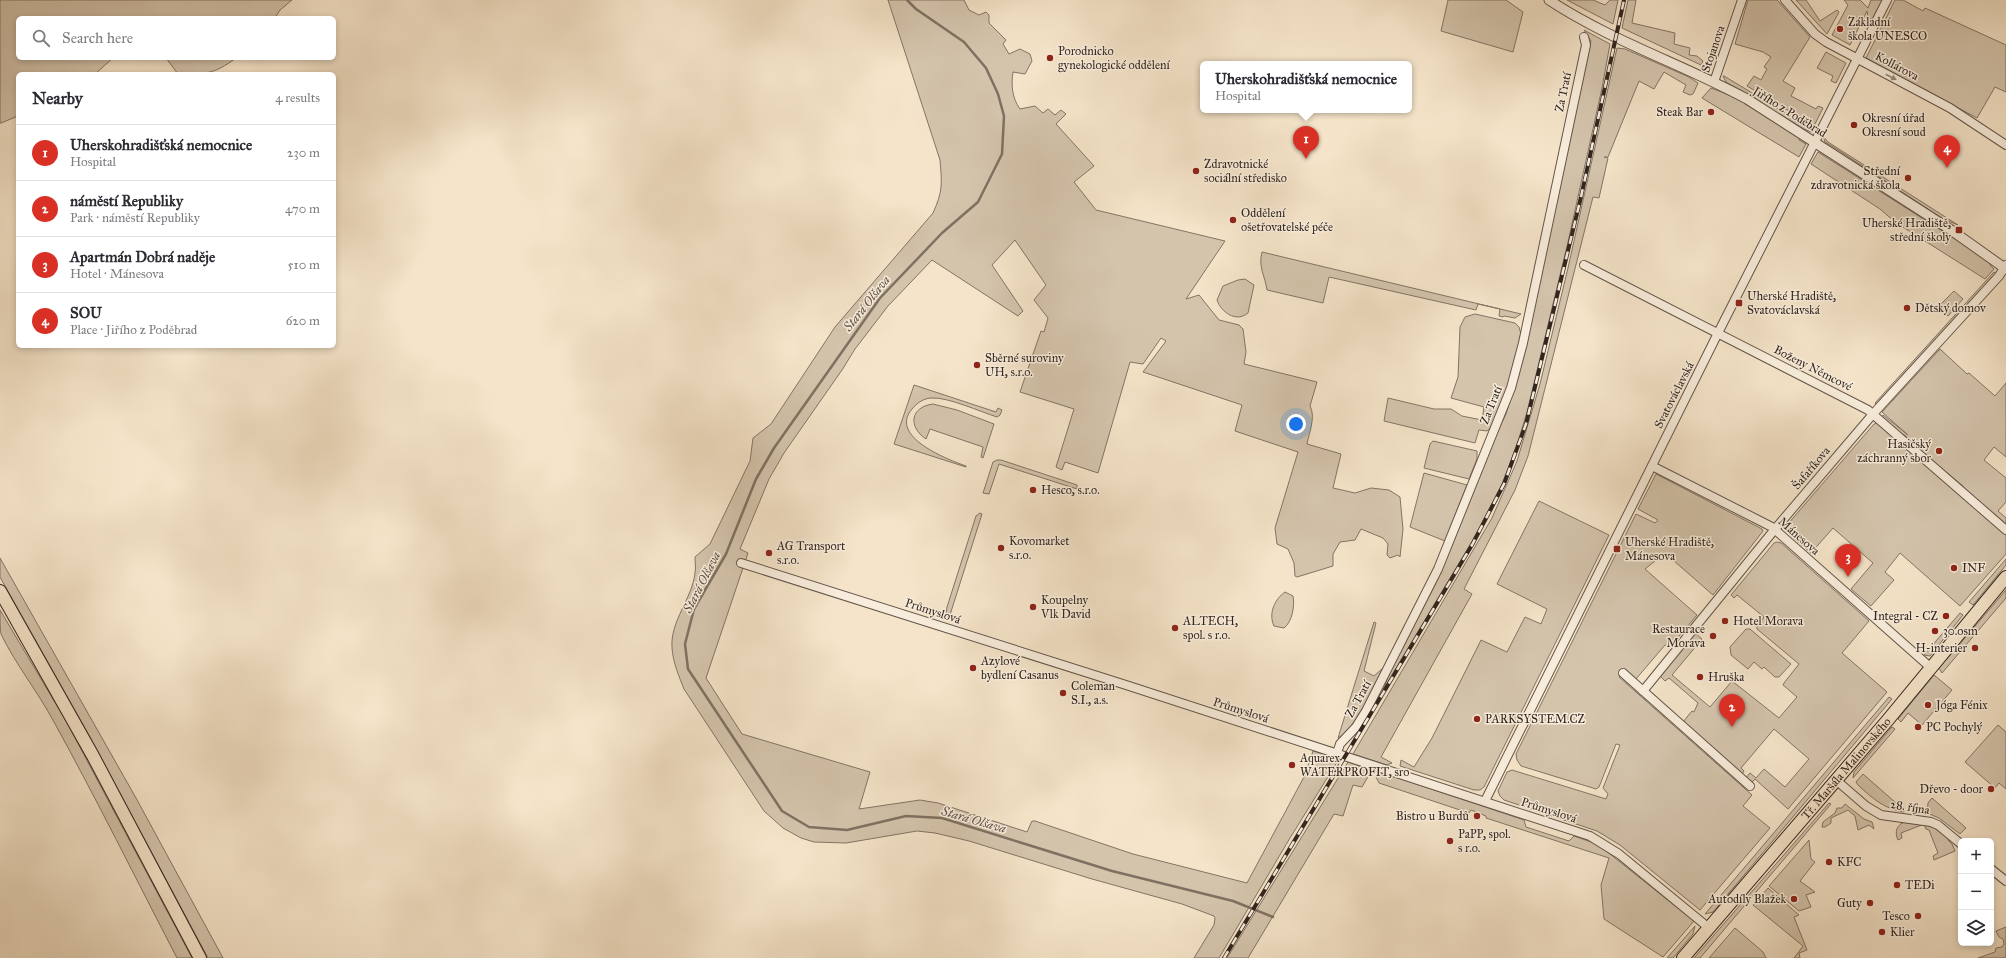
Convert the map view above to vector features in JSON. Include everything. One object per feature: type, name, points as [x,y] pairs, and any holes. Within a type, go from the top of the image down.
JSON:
[{"type":"main road","name":"Tř. Maršála Malinovského","points":[[1684,958],[2006,577]]},
{"type":"main road","points":[[0,591],[93,756],[200,958]]},
{"type":"street","name":"Jiřího z Poděbrad","points":[[1549,0],[1594,26],[1714,82],[1753,103],[1962,237],[2006,267]]},
{"type":"street","name":"Stojanova","points":[[1714,82],[1742,0]]},
{"type":"street","name":"Kollárova","points":[[1786,0],[1821,39],[1950,108],[2006,145]]},
{"type":"street","name":"Svatováclavská","points":[[1485,802],[1718,334],[1887,0]]},
{"type":"street","name":"Za Tratí","points":[[1337,753],[1340,744],[1356,727],[1366,711],[1438,569],[1509,393],[1523,343],[1586,44],[1584,37]]},
{"type":"street","name":"Boženy Němcové","points":[[1584,266],[1862,406],[2006,530]]},
{"type":"street","name":"Šafaříkova","points":[[1643,691],[1774,530],[1873,414],[2006,267]]},
{"type":"street","name":"Mánesova","points":[[1652,466],[1774,530],[1930,667]]},
{"type":"street","name":"Průmyslová","points":[[741,563],[1337,753],[1601,841],[1638,869],[1709,928]]},
{"type":"street","points":[[1623,673],[1750,786]]},
{"type":"street","name":"28. října","points":[[1836,780],[1875,811],[1889,817],[1932,822],[1938,825],[1958,842]]},
{"type":"street","points":[[1994,872],[2006,882]]},
{"type":"shaded area","points":[[0,0],[292,0],[280,10],[276,16],[16,16],[16,60],[111,60],[97,72],[16,72],[16,117],[0,123]]},
{"type":"shaded area","points":[[888,0],[964,0],[969,10],[979,15],[986,12],[989,15],[989,23],[1006,40],[1003,44],[1009,54],[1020,49],[1030,54],[1032,61],[1025,74],[1013,72],[1012,87],[1017,105],[1020,109],[1035,106],[1043,113],[1048,109],[1055,115],[1061,110],[1066,114],[1056,124],[1094,166],[1074,182],[1096,210],[1225,241],[1186,299],[1199,295],[1219,320],[1239,325],[1243,329],[1246,352],[1244,364],[1317,382],[1310,406],[1312,410],[1312,420],[1307,444],[1341,454],[1333,488],[1355,493],[1371,488],[1389,490],[1400,497],[1403,529],[1400,557],[1398,555],[1390,558],[1387,555],[1388,544],[1383,538],[1361,529],[1355,540],[1340,542],[1333,554],[1333,566],[1297,577],[1295,576],[1294,563],[1288,549],[1277,544],[1275,528],[1298,452],[1235,431],[1242,405],[1143,372],[1166,341],[1161,338],[1143,364],[1130,362],[1098,473],[1065,462],[1062,470],[1056,467],[1074,409],[1020,392],[1041,331],[1044,332],[1048,318],[1034,300],[1046,285],[1015,240],[992,265],[1023,311],[1018,316],[932,260],[888,306],[855,349],[784,453],[769,479],[740,549],[748,553],[706,678],[742,734],[870,772],[859,809],[920,800],[938,803],[1027,832],[1032,821],[1035,821],[1133,854],[1247,883],[1304,777],[1313,751],[1339,759],[1219,958],[1194,958],[1214,925],[1214,916],[1182,904],[1092,879],[969,841],[935,833],[917,831],[846,843],[814,842],[801,838],[783,828],[764,811],[684,689],[676,669],[672,648],[672,638],[674,629],[693,583],[695,557],[710,544],[750,461],[753,438],[771,424],[835,327],[933,213],[939,199],[941,182],[940,160]]},
{"type":"shaded area","points":[[1448,0],[1506,0],[1523,12],[1513,52],[1441,31]]},
{"type":"shaded area","points":[[1567,0],[1593,0],[1605,5],[1610,0],[1618,0],[1613,24]]},
{"type":"shaded area","points":[[1628,0],[1636,0],[1632,23],[1675,33],[1674,44],[1690,48],[1689,55],[1697,56],[1703,61],[1701,65],[1622,28]]},
{"type":"shaded area","points":[[1748,0],[1777,0],[1810,37],[1783,81],[1795,88],[1791,96],[1816,109],[1818,106],[1823,108],[1814,126],[1747,86],[1754,76],[1761,80],[1767,69],[1764,67],[1771,57],[1763,52],[1735,44]]},
{"type":"shaded area","points":[[1796,0],[1806,0],[1820,21],[1837,10],[1839,12],[1827,34]]},
{"type":"shaded area","points":[[1844,0],[1860,0],[1868,8],[1871,0],[1884,0],[1873,20],[1868,18],[1867,11],[1850,45],[1832,35],[1848,5]]},
{"type":"shaded area","points":[[1895,0],[1903,0],[1923,11],[1925,8],[2006,45],[2006,92],[1995,87],[1977,118],[1866,58]]},
{"type":"shaded area","points":[[1584,30],[1610,44],[1602,88],[1568,242],[1527,412],[1516,448],[1502,484],[1477,533],[1383,690],[1390,672],[1435,585],[1488,452],[1506,414],[1524,354],[1591,41]]},
{"type":"shaded area","points":[[1617,48],[1625,49],[1689,77],[1698,83],[1693,94],[1690,95],[1683,92],[1686,85],[1664,72],[1654,89],[1639,81],[1608,157],[1604,157],[1608,158],[1599,198],[1593,197],[1528,456],[1515,490],[1464,589],[1472,594],[1381,757],[1392,763],[1387,765],[1353,754],[1492,518],[1517,461],[1540,384],[1568,268]]},
{"type":"shaded area","points":[[1826,52],[1846,63],[1836,83],[1831,81],[1833,76],[1817,68]]},
{"type":"shaded area","points":[[168,60],[233,60],[215,71],[176,72]]},
{"type":"shaded area","points":[[1723,76],[1815,131],[1811,132],[1804,129],[1726,82]]},
{"type":"shaded area","points":[[1711,88],[1768,116],[1800,137],[1799,140],[1806,144],[1799,157],[1702,98]]},
{"type":"shaded area","points":[[1823,136],[1828,142],[1958,225],[1943,219],[1825,142]]},
{"type":"shaded area","points":[[1818,152],[1977,253],[1991,263],[1990,265],[1994,269],[1985,279],[1895,222],[1880,209],[1811,164]]},
{"type":"shaded area","points":[[1262,252],[1521,314],[1515,318],[1503,317],[1499,316],[1500,309],[1478,304],[1476,310],[1329,277],[1323,303],[1267,290],[1261,267]]},
{"type":"shaded area","points":[[1994,272],[1996,273],[1876,404],[1875,403]]},
{"type":"shaded area","points":[[1245,279],[1254,285],[1248,313],[1239,317],[1230,315],[1225,312],[1217,300],[1223,286]]},
{"type":"shaded area","points":[[1954,291],[1963,299],[1948,316],[1938,307]]},
{"type":"shaded area","points":[[1475,314],[1515,323],[1519,327],[1521,334],[1508,388],[1494,424],[1487,431],[1479,430],[1475,443],[1384,421],[1388,398],[1434,409],[1451,409],[1462,416],[1482,420],[1484,407],[1451,398],[1458,377],[1460,327],[1465,317]]},
{"type":"shaded area","points":[[1940,349],[1967,374],[1969,373],[1995,396],[2006,383],[2006,457],[1994,447],[1984,460],[2006,478],[2006,502],[1998,511],[2006,518],[2006,526],[1964,490],[1963,486],[1905,438],[1906,436],[1882,418],[1883,415],[1908,435],[1882,412]]},
{"type":"shaded area","points":[[914,385],[996,412],[998,408],[1002,410],[1000,415],[997,417],[939,398],[921,401],[912,409],[907,419],[908,429],[914,438],[935,453],[966,467],[894,444]]},
{"type":"shaded area","points":[[933,404],[957,410],[994,424],[983,458],[981,457],[983,447],[930,429],[926,439],[920,434],[914,423],[916,413],[925,406]]},
{"type":"shaded area","points":[[1878,423],[2006,534],[2006,554],[1960,606],[1900,553],[1885,572],[1894,580],[1871,606],[1851,589],[1873,563],[1833,528],[1811,553],[1788,533],[1787,525],[1874,424]]},
{"type":"shaded area","points":[[1433,441],[1477,451],[1477,459],[1469,479],[1424,468],[1430,444]]},
{"type":"shaded area","points":[[997,460],[1077,485],[1077,489],[999,464],[989,494],[983,493],[993,462]]},
{"type":"shaded area","points":[[1424,473],[1467,485],[1445,541],[1410,527]]},
{"type":"shaded area","points":[[1656,474],[1762,529],[1763,531],[1713,595],[1665,553],[1645,569],[1697,615],[1669,648],[1665,645],[1636,679],[1625,669],[1619,677],[1752,795],[1743,806],[1770,828],[1700,910],[1620,845],[1597,831],[1504,800],[1498,791],[1507,772],[1512,770],[1606,799],[1608,794],[1603,788],[1620,745],[1616,744],[1599,787],[1596,789],[1521,766],[1517,760],[1516,754],[1636,514],[1655,523],[1658,520],[1638,509]]},
{"type":"shaded area","points":[[1539,501],[1609,535],[1484,787],[1480,790],[1474,790],[1400,766],[1401,760],[1414,767],[1432,738],[1481,640],[1507,652],[1525,617],[1541,624],[1547,609],[1497,584]]},
{"type":"shaded area","points":[[980,513],[982,514],[949,618],[946,614],[947,607],[976,516]]},
{"type":"shaded area","points":[[1774,543],[1781,543],[1869,621],[1842,653],[1887,692],[1788,809],[1755,779],[1751,783],[1746,778],[1750,773],[1756,778],[1764,769],[1785,787],[1809,759],[1774,729],[1741,768],[1744,771],[1742,774],[1683,722],[1692,711],[1694,712],[1698,703],[1669,678],[1665,681],[1660,676],[1661,672],[1694,632],[1702,639],[1672,675],[1710,707],[1732,681],[1779,718],[1797,697],[1783,685],[1799,664],[1757,629],[1757,626],[1764,617],[1737,595],[1734,598],[1731,595]]},
{"type":"shaded area","points":[[0,558],[136,798],[223,958],[208,958],[90,737],[0,577]]},
{"type":"shaded area","points":[[2006,559],[2006,565],[1973,605],[1969,602]]},
{"type":"shaded area","points":[[2006,590],[2006,598],[1942,673],[1939,668]]},
{"type":"shaded area","points":[[1285,592],[1293,596],[1294,604],[1291,618],[1284,628],[1274,626],[1272,621],[1272,611],[1278,598]]},
{"type":"shaded area","points":[[0,610],[66,721],[192,958],[177,958],[70,751],[48,711],[13,657],[1,634]]},
{"type":"shaded area","points":[[1960,613],[1963,615],[1930,656],[1924,655]]},
{"type":"shaded area","points":[[1374,622],[1376,623],[1364,671],[1374,676],[1383,668],[1358,716],[1345,733],[1338,738]]},
{"type":"shaded area","points":[[1746,629],[1750,629],[1791,664],[1779,677],[1775,677],[1764,667],[1762,669],[1754,662],[1748,669],[1731,655],[1730,647]]},
{"type":"shaded area","points":[[1934,675],[1952,690],[1922,725],[1908,713],[1901,722],[1898,719]]},
{"type":"shaded area","points":[[1889,697],[1892,699],[1713,912],[1705,914]]},
{"type":"shaded area","points":[[1998,725],[2006,732],[2006,789],[1999,783],[1995,788],[1965,762]]},
{"type":"shaded area","points":[[1892,727],[1895,729],[1853,778],[1854,772]]},
{"type":"shaded area","points":[[1348,762],[1368,769],[1369,775],[1362,787],[1353,785],[1343,816],[1334,814],[1248,958],[1227,958]]},
{"type":"shaded area","points":[[1383,773],[1524,820],[1526,827],[1569,841],[1574,836],[1594,843],[1605,850],[1694,921],[1663,957],[1604,919],[1601,885],[1609,858],[1486,818],[1486,816],[1471,810],[1469,813],[1379,783],[1376,777]]},
{"type":"shaded area","points":[[1863,774],[1904,810],[1904,812],[1884,806],[1858,785],[1856,782]]},
{"type":"shaded area","points":[[1932,798],[1966,828],[1960,834],[1939,818],[1927,813],[1928,803]]},
{"type":"shaded area","points":[[1829,803],[1831,804],[1700,958],[1694,958]]},
{"type":"shaded area","points":[[1845,804],[1864,819],[1872,822],[1874,829],[1869,825],[1858,830],[1855,816],[1848,810],[1831,818],[1831,823],[1825,827],[1822,827],[1823,822],[1835,813],[1837,808],[1842,808]]},
{"type":"shaded area","points":[[1905,822],[1923,824],[1901,833],[1902,838],[1898,840],[1896,831],[1898,826]]},
{"type":"shaded area","points":[[1924,825],[1938,830],[1949,838],[1948,840],[1952,844],[1955,851],[1934,860],[1933,856],[1938,853],[1929,830],[1926,829]]},
{"type":"shaded area","points":[[1809,840],[1811,859],[1815,862],[1800,881],[1815,892],[1806,895],[1811,907],[1799,911],[1769,886]]},
{"type":"shaded area","points":[[1768,888],[1799,915],[1794,917],[1807,950],[1799,953],[1800,958],[1794,958],[1803,946],[1753,905]]},
{"type":"shaded area","points":[[1695,926],[1693,934],[1673,958],[1667,958]]},
{"type":"shaded area","points":[[2006,927],[2006,958],[1978,958],[1995,952],[1996,948],[2002,947],[2004,944],[2003,939],[1999,937],[1996,931]]},
{"type":"shaded area","points":[[1735,928],[1763,952],[1766,958],[1709,958]]},
{"type":"waterway","name":"Stará Olšava","points":[[907,0],[916,9],[964,42],[986,68],[998,94],[1004,116],[1002,154],[978,202],[942,233],[880,298],[774,448],[756,479],[726,554],[694,609],[685,644],[688,669],[782,811],[809,827],[847,830],[906,816],[942,818],[1112,871],[1233,901],[1273,917]]},
{"type":"railway","points":[[1224,958],[1472,545],[1504,484],[1526,424],[1581,197],[1624,0]]},
{"type":"place","name":"Základní škola UNESCO","points":[[1840,29]]},
{"type":"place","name":"Porodnicko gynekologické oddělení","points":[[1050,58]]},
{"type":"place","name":"Steak Bar","points":[[1711,112]]},
{"type":"place","name":"Okresní úřad Okresní soud","points":[[1854,125]]},
{"type":"place","name":"Uherskohradišťská nemocnice","points":[[1306,159]]},
{"type":"place","name":"SOU","points":[[1947,168]]},
{"type":"place","name":"Zdravotnické sociální středisko","points":[[1196,171]]},
{"type":"place","name":"Střední zdravotnická škola","points":[[1908,178]]},
{"type":"place","name":"Oddělení ošetřovatelské péče","points":[[1233,220]]},
{"type":"place","name":"Uherské Hradiště, střední školy","points":[[1959,230]]},
{"type":"place","name":"Uherské Hradiště, Svatováclavská","points":[[1739,303]]},
{"type":"place","name":"Dětský domov","points":[[1907,308]]},
{"type":"place","name":"Sběrné suroviny UH, s.r.o.","points":[[977,365]]},
{"type":"place","name":"Hasičský záchranný sbor","points":[[1939,451]]},
{"type":"place","name":"Hesco, s.r.o.","points":[[1033,490]]},
{"type":"place","name":"Kovomarket s.r.o.","points":[[1001,548]]},
{"type":"place","name":"Uherské Hradiště, Mánesova","points":[[1617,549]]},
{"type":"place","name":"AG Transport s.r.o.","points":[[769,553]]},
{"type":"place","name":"INF","points":[[1954,568]]},
{"type":"place","name":"Apartmán Dobrá naděje","points":[[1848,577]]},
{"type":"place","name":"Koupelny Vlk David","points":[[1033,607]]},
{"type":"place","name":"Integral - CZ","points":[[1946,616]]},
{"type":"place","name":"Hotel Morava","points":[[1725,621]]},
{"type":"place","name":"ALTECH, spol. s r.o.","points":[[1175,628]]},
{"type":"place","name":"30.osm","points":[[1935,631]]},
{"type":"place","name":"Restaurace Morava","points":[[1713,636]]},
{"type":"place","name":"H-interier","points":[[1975,648]]},
{"type":"place","name":"Azylové bydlení Casanus","points":[[973,668]]},
{"type":"place","name":"Hruška","points":[[1700,677]]},
{"type":"place","name":"Coleman S.I., a.s.","points":[[1063,693]]},
{"type":"place","name":"Jóga Fénix","points":[[1928,705]]},
{"type":"place","name":"PARKSYSTEM.CZ","points":[[1477,719]]},
{"type":"place","name":"náměstí Republiky","points":[[1732,727]]},
{"type":"place","name":"PC Pochylý","points":[[1918,727]]},
{"type":"place","name":"Aquarex WATERPROFIT, sro","points":[[1292,765]]},
{"type":"place","name":"Dřevo - door","points":[[1991,789]]},
{"type":"place","name":"Bistro u Burdů","points":[[1477,816]]},
{"type":"place","name":"PaPP, spol. s r.o.","points":[[1450,841]]},
{"type":"place","name":"KFC","points":[[1829,862]]},
{"type":"place","name":"TEDi","points":[[1897,885]]},
{"type":"place","name":"Autodíly Blažek","points":[[1794,899]]},
{"type":"place","name":"Guty","points":[[1870,903]]},
{"type":"place","name":"Tesco","points":[[1918,916]]},
{"type":"place","name":"Klier","points":[[1882,932]]}]
